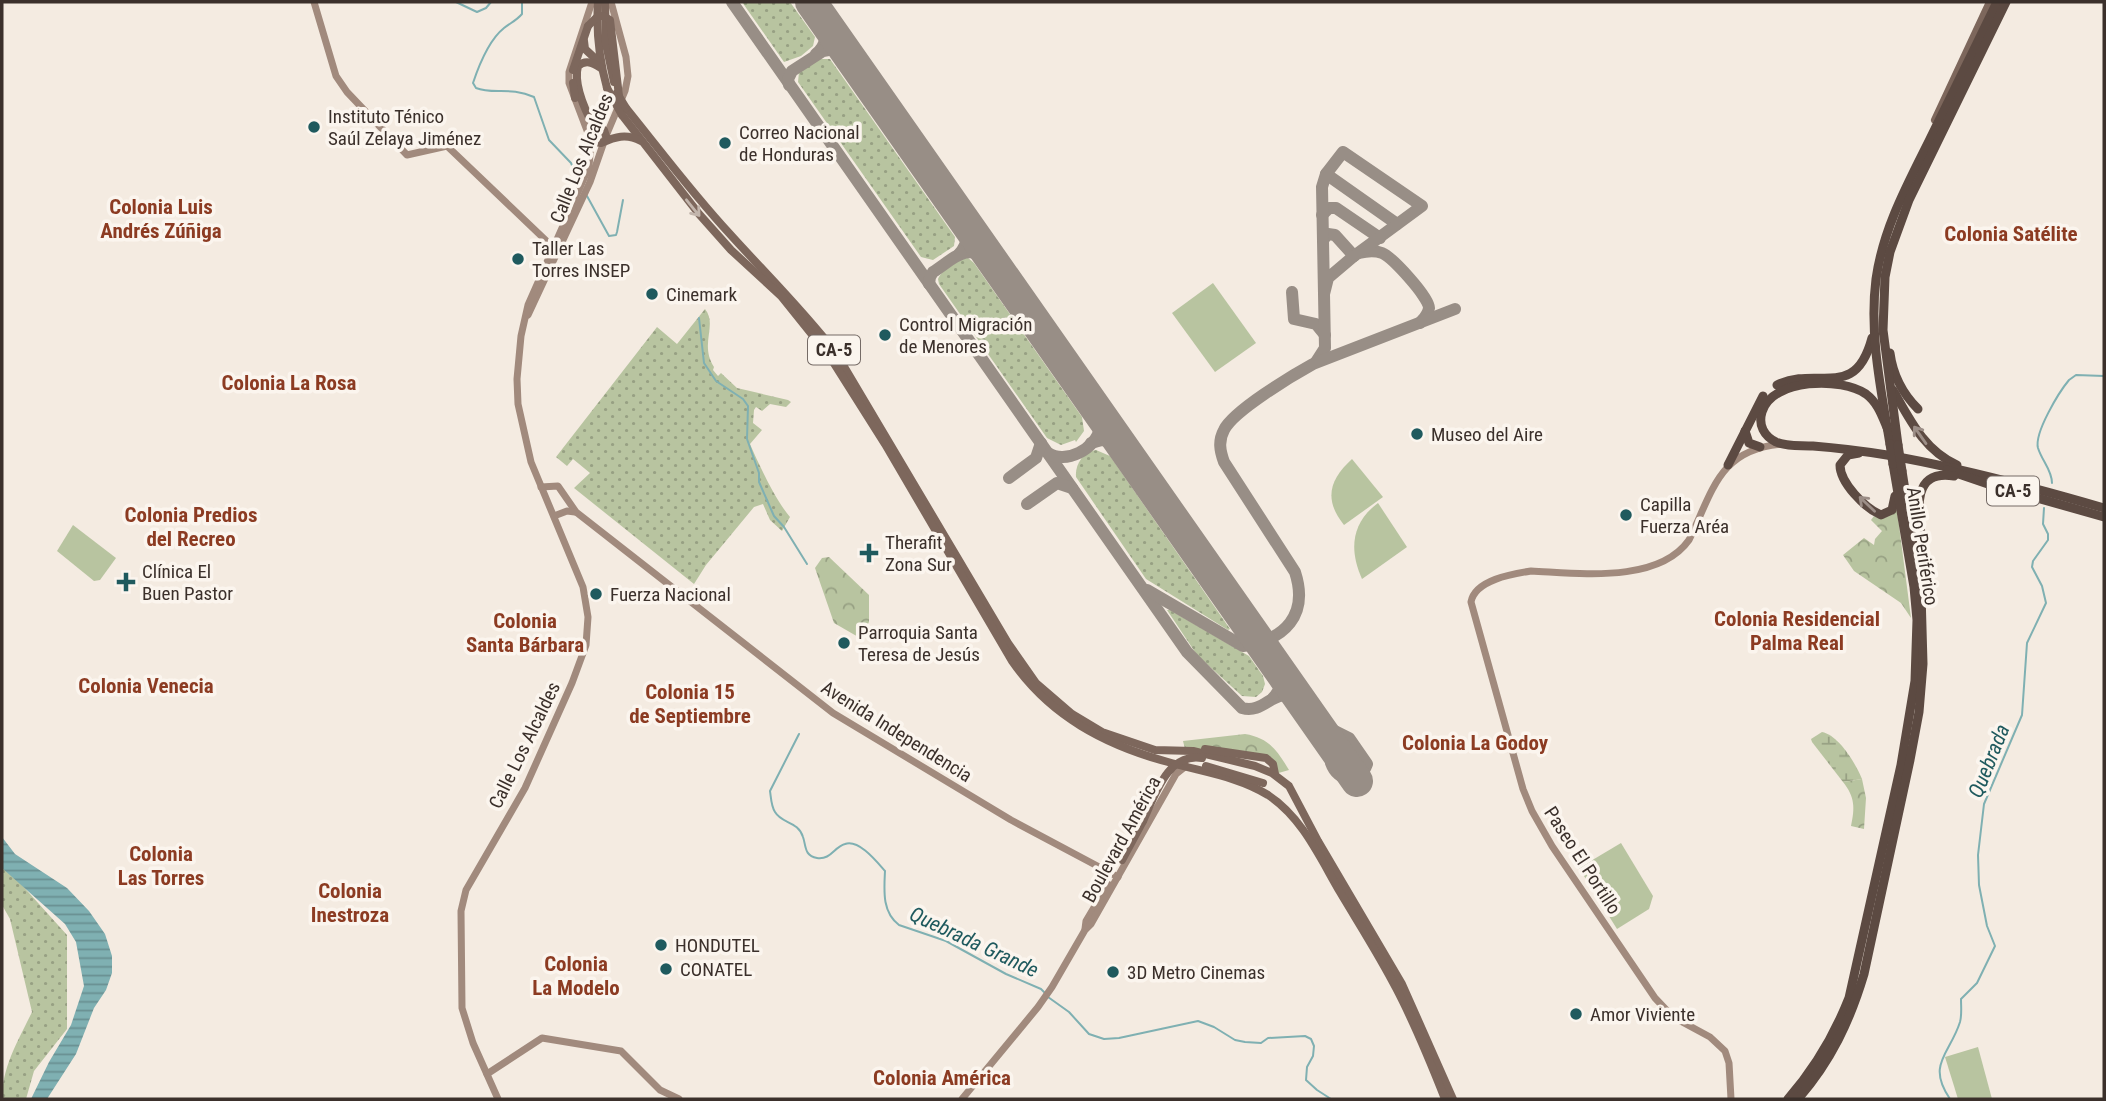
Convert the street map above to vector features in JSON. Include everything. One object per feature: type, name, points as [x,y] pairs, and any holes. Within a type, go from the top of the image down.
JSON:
[{"type":"highway","name":"Anillo Periférico","points":[[1894,444],[1888,430],[1874,330],[1876,282],[1886,232],[1997,2]]},
{"type":"highway","name":"Anillo Periférico","points":[[1788,1099],[1823,1054],[1849,998],[1911,713],[1917,620],[1894,444],[1883,330],[1885,276],[1896,233],[1909,200],[2006,2]]},
{"type":"highway","points":[[1885,276],[1892,363],[1901,389],[1918,410]]},
{"type":"highway","points":[[1728,465],[1764,396],[1778,384],[1790,380],[1842,377],[1858,368],[1868,352],[1874,330]]},
{"type":"highway","points":[[1889,383],[1924,442],[1948,461],[1968,470]]},
{"type":"highway","points":[[1745,430],[1749,443],[1762,446],[1763,407],[1771,397],[1780,390],[1793,386],[1835,385],[1854,388],[1871,398],[1878,406],[1888,430]]},
{"type":"highway","points":[[1761,426],[1768,437],[1782,444]]},
{"type":"highway","name":"CA-5","points":[[1782,444],[1867,452],[1968,470],[2104,508]]},
{"type":"highway","points":[[1867,452],[1848,455],[1842,459],[1840,472],[1869,508],[1881,515],[1892,510],[1895,503],[1897,469]]},
{"type":"highway","name":"CA-5","points":[[1923,462],[1987,484],[2104,517]]},
{"type":"highway","name":"Anillo Periférico","points":[[1798,1099],[1829,1059],[1846,1028],[1864,974],[1919,712],[1923,664],[1922,593],[1897,469]]},
{"type":"highway","points":[[1922,593],[1924,553],[1918,509],[1920,493],[1932,480],[1940,476],[1956,476],[1987,484]]},
{"type":"main road","points":[[314,2],[335,76],[407,155],[447,146],[556,249]]},
{"type":"main road","name":"Calle Los Alcaldes","points":[[556,249],[589,167],[591,133],[569,83],[569,72],[592,2]]},
{"type":"main road","name":"CA-5","points":[[598,2],[596,26],[601,66],[624,112],[672,181],[720,239],[802,319],[889,444]]},
{"type":"main road","name":"CA-5","points":[[605,2],[610,85],[619,96],[624,112],[728,232],[807,315],[836,353],[889,444]]},
{"type":"main road","name":"Calle Los Alcaldes","points":[[498,1099],[469,1034],[462,1008],[461,926],[464,899],[477,869],[525,788],[572,683],[586,645],[588,617],[584,593],[531,462],[518,404],[517,379],[521,336],[528,305],[590,182],[625,90],[628,76],[626,57],[611,2]]},
{"type":"main road","points":[[1931,136],[1931,128],[1990,2]]},
{"type":"main road","points":[[575,98],[572,79],[574,66],[588,26],[598,16],[610,20],[619,96]]},
{"type":"main road","points":[[584,38],[585,49],[601,66]]},
{"type":"main road","points":[[601,66],[585,62],[578,66],[577,72],[578,87],[591,133],[597,144],[605,139],[624,136],[646,145]]},
{"type":"main road","points":[[591,133],[602,128],[605,139]]},
{"type":"main road","points":[[889,444],[1008,643],[1036,683],[1072,714],[1102,732],[1155,750],[1204,749],[1266,758],[1273,764],[1275,774]]},
{"type":"main road","points":[[889,444],[1012,661],[1032,686],[1058,711],[1095,736],[1128,751],[1247,784],[1274,800],[1298,823],[1395,986],[1445,1099]]},
{"type":"main road","name":"CA-5","points":[[1728,465],[1742,454],[1762,446],[1782,444]]},
{"type":"main road","name":"Paseo El Portillo","points":[[1728,465],[1689,540],[1665,561],[1640,570],[1613,573],[1518,573],[1482,586],[1475,592],[1471,602],[1523,789],[1532,811],[1552,846],[1655,998],[1673,1017],[1710,1037],[1725,1051],[1729,1063],[1731,1099]]},
{"type":"main road","name":"Avenida Independencia","points":[[541,486],[558,486],[576,512],[830,711],[1011,820],[1116,876]]},
{"type":"main road","points":[[554,516],[567,511],[576,512]]},
{"type":"main road","points":[[1193,751],[1265,770],[1289,786],[1402,984],[1453,1099]]},
{"type":"main road","points":[[1122,860],[1163,780],[1181,759],[1190,756],[1202,758],[1267,776],[1294,798]]},
{"type":"main road","name":"Boulevard América","points":[[1116,876],[1122,860],[1167,782],[1171,768],[1169,763]]},
{"type":"main road","points":[[1190,767],[1215,767],[1263,783]]},
{"type":"main road","name":"Boulevard América","points":[[962,1099],[1052,987],[1176,774],[1190,767]]},
{"type":"main road","points":[[488,1074],[542,1038],[621,1051],[660,1090],[679,1099]]},
{"type":"green space","points":[[742,2],[790,2],[815,37],[813,46],[801,56],[784,62]]},
{"type":"green space","points":[[819,59],[830,59],[955,237],[954,246],[933,260],[921,257],[798,82],[799,72]]},
{"type":"green space","points":[[967,257],[974,263],[1082,417],[1084,431],[1076,442],[1075,440],[1061,445],[1047,438],[939,284],[938,279],[946,268],[958,259]]},
{"type":"green space","points":[[1213,283],[1256,343],[1215,372],[1172,313]]},
{"type":"green space","points":[[705,309],[710,322],[708,350],[713,370],[718,376],[721,373],[737,388],[791,402],[786,407],[770,404],[762,411],[756,407],[753,423],[762,430],[750,444],[790,517],[782,531],[770,520],[763,504],[754,507],[706,565],[694,584],[574,488],[590,473],[573,459],[567,466],[556,457],[657,327],[677,344]]},
{"type":"green space","points":[[1096,450],[1110,456],[1230,629],[1146,579],[1076,477],[1081,459]]},
{"type":"green space","points":[[1352,459],[1383,497],[1344,525],[1333,507],[1332,490],[1339,474]]},
{"type":"green space","points":[[1378,503],[1407,547],[1362,579],[1355,558],[1355,538],[1362,519]]},
{"type":"green space","points":[[1897,510],[1911,618],[1901,603],[1854,571],[1843,555],[1864,538],[1874,545],[1875,539],[1882,531],[1871,520],[1874,516],[1886,517]]},
{"type":"green space","points":[[73,525],[116,558],[100,580],[94,581],[57,551]]},
{"type":"green space","points":[[829,557],[869,595],[869,622],[860,638],[834,623],[815,568],[822,558]]},
{"type":"green space","points":[[1167,610],[1249,656],[1263,676],[1265,684],[1262,692],[1256,697],[1242,696],[1197,655]]},
{"type":"green space","points":[[1822,732],[1840,744],[1862,779],[1843,782],[1812,742],[1811,739]]},
{"type":"green space","points":[[1245,734],[1260,738],[1272,746],[1289,770],[1275,774],[1270,761],[1185,749],[1183,741]]},
{"type":"green space","points":[[1862,779],[1866,798],[1864,829],[1851,826],[1853,803],[1843,782]]},
{"type":"green space","points":[[1621,843],[1653,896],[1649,909],[1617,929],[1579,868]]},
{"type":"green space","points":[[2,863],[67,935],[67,1029],[34,1071],[26,1099],[2,1099],[8,1065],[32,1012],[10,919],[2,905]]},
{"type":"green space","points":[[1978,1047],[1992,1099],[1958,1099],[1945,1057]]},
{"type":"water","points":[[2,837],[15,854],[67,888],[89,911],[105,934],[112,956],[112,973],[106,990],[94,1008],[76,1054],[47,1099],[31,1099],[71,1025],[84,986],[76,942],[65,924],[2,868]]},
{"type":"waterway","name":"Quebrada Grande","points":[[456,2],[477,12],[491,2]]},
{"type":"waterway","name":"Quebrada Grande","points":[[522,2],[522,14],[504,28],[489,46],[473,83],[476,88],[482,90],[517,92],[534,97],[549,140],[571,163],[578,179]]},
{"type":"waterway","name":"Quebrada Grande","points":[[587,196],[609,236],[616,235],[623,200]]},
{"type":"waterway","name":"Quebrada","points":[[2104,247],[2104,285]]},
{"type":"waterway","name":"Quebrada Grande","points":[[699,318],[704,363],[716,381],[743,399],[748,406],[747,439],[759,473],[759,482],[774,516],[807,564]]},
{"type":"waterway","name":"Quebrada","points":[[2052,483],[2038,448],[2040,433],[2048,413],[2069,380],[2076,375],[2104,376]]},
{"type":"waterway","name":"Quebrada","points":[[1950,1099],[1940,1077],[1942,1059],[1960,1022],[1961,999],[1977,983],[1995,946],[1987,926],[1979,885],[1978,855],[1984,804],[2022,715],[2027,643],[2046,603],[2042,586],[2032,567],[2033,561],[2048,540],[2043,524],[2044,508]]},
{"type":"waterway","name":"Quebrada Grande","points":[[799,734],[770,791],[775,812],[801,832],[810,855],[817,858],[826,857],[850,843],[862,848],[885,871],[887,907],[893,920],[899,925],[946,941],[1045,993]]},
{"type":"waterway","name":"Quebrada Grande","points":[[1048,997],[1069,1012],[1089,1034],[1104,1039],[1198,1021],[1235,1040],[1245,1042],[1261,1043],[1268,1038],[1305,1036],[1311,1039],[1314,1046],[1306,1080],[1331,1099]]},
{"type":"taxiway","points":[[732,2],[1187,652],[1242,708],[1258,707],[1284,695],[1301,702]]},
{"type":"taxiway","points":[[816,54],[825,39],[824,21]]},
{"type":"taxiway","points":[[789,85],[788,79],[792,71],[823,51],[834,49],[849,56]]},
{"type":"taxiway","points":[[1316,362],[1325,348],[1324,294],[1328,278],[1422,206],[1343,152],[1326,174],[1322,187],[1324,294]]},
{"type":"taxiway","points":[[1326,174],[1397,224]]},
{"type":"taxiway","points":[[1322,215],[1329,208],[1336,208],[1380,238]]},
{"type":"taxiway","points":[[959,254],[967,236],[962,217]]},
{"type":"taxiway","points":[[1323,240],[1328,234],[1335,235],[1354,256]]},
{"type":"taxiway","points":[[929,284],[933,272],[961,254],[975,253],[992,260]]},
{"type":"taxiway","points":[[1359,253],[1382,253],[1409,278],[1423,295],[1429,308],[1420,323]]},
{"type":"taxiway","points":[[1292,292],[1294,319],[1316,324],[1325,335]]},
{"type":"taxiway","points":[[1147,590],[1243,646],[1258,643],[1282,631],[1296,613],[1299,601],[1295,572],[1224,462],[1220,446],[1224,430],[1251,404],[1313,364],[1455,309]]},
{"type":"taxiway","points":[[1048,453],[1071,456],[1086,448],[1093,442],[1100,428],[1098,411]]},
{"type":"taxiway","points":[[1091,443],[1102,440],[1121,444]]},
{"type":"taxiway","points":[[1009,478],[1036,458],[1041,443]]},
{"type":"taxiway","points":[[1027,504],[1057,483],[1072,488]]},
{"type":"taxiway","points":[[1273,698],[1280,685],[1278,669]]},
{"type":"taxiway","points":[[1315,721],[1349,738],[1367,764],[1364,771],[1354,778],[1339,774],[1331,763],[1334,749]]},
{"type":"runway","points":[[811,2],[1357,781]]},
{"type":"place","name":"Instituto Ténico Saúl Zelaya Jiménez","points":[[314,127]]},
{"type":"place","name":"Correo Nacional de Honduras","points":[[725,143]]},
{"type":"place","name":"Taller Las Torres INSEP","points":[[518,259]]},
{"type":"place","name":"Cinemark","points":[[652,294]]},
{"type":"place","name":"Control Migración de Menores","points":[[885,335]]},
{"type":"place","name":"Museo del Aire","points":[[1417,434]]},
{"type":"place","name":"Capilla Fuerza Aréa","points":[[1626,515]]},
{"type":"place","name":"Therafit Zona Sur","points":[[869,553]]},
{"type":"place","name":"Clínica El Buen Pastor","points":[[126,582]]},
{"type":"place","name":"Fuerza Nacional","points":[[596,594]]},
{"type":"place","name":"Parroquia Santa Teresa de Jesús","points":[[844,643]]},
{"type":"place","name":"HONDUTEL","points":[[661,945]]},
{"type":"place","name":"CONATEL","points":[[666,969]]},
{"type":"place","name":"3D Metro Cinemas","points":[[1113,972]]},
{"type":"place","name":"Amor Viviente","points":[[1576,1014]]},
{"type":"district","name":"Colonia Luis Andrés Zúñiga","points":[[161,219]]},
{"type":"district","name":"Colonia Satélite","points":[[2011,234]]},
{"type":"district","name":"Colonia La Rosa","points":[[289,383]]},
{"type":"district","name":"Colonia Predios del Recreo","points":[[191,527]]},
{"type":"district","name":"Colonia Residencial Palma Real","points":[[1797,631]]},
{"type":"district","name":"Colonia Santa Bárbara","points":[[525,633]]},
{"type":"district","name":"Colonia Venecia","points":[[146,686]]},
{"type":"district","name":"Colonia 15 de Septiembre","points":[[690,704]]},
{"type":"district","name":"Colonia La Godoy","points":[[1475,743]]},
{"type":"district","name":"Colonia Las Torres","points":[[161,866]]},
{"type":"district","name":"Colonia Inestroza","points":[[350,903]]},
{"type":"district","name":"Colonia La Modelo","points":[[576,976]]},
{"type":"district","name":"Colonia América","points":[[942,1078]]}]
